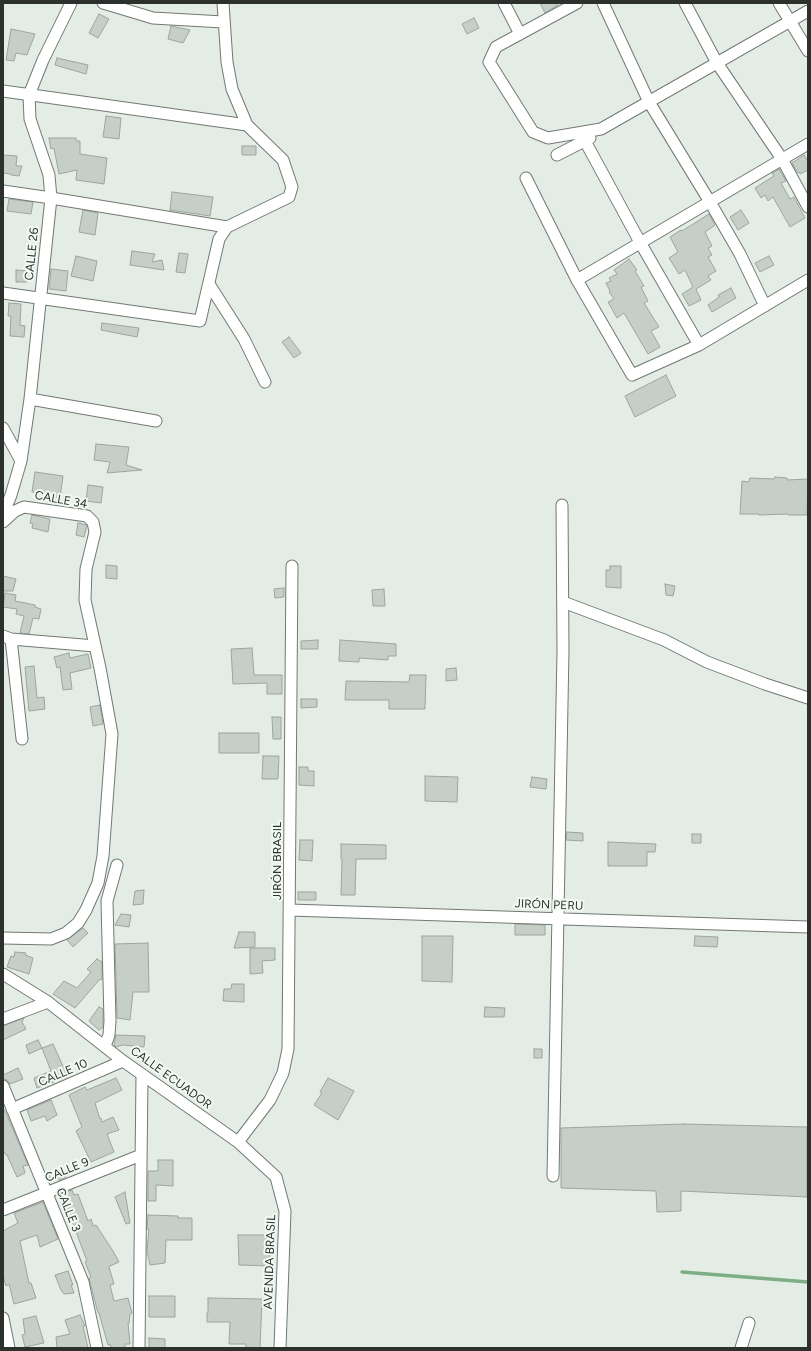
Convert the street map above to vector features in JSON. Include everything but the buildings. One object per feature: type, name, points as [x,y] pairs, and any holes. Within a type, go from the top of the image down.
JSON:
[{"type":"street","name":"CALLE 26","points":[[3,515],[11,495],[21,461],[30,399],[51,198],[49,175],[30,119],[29,95],[42,60],[71,3]]},
{"type":"street","points":[[103,3],[153,18],[223,22]]},
{"type":"street","points":[[3,293],[200,321],[220,239],[227,227],[289,197],[292,187],[283,160],[247,125],[232,89],[227,62],[223,22],[223,3]]},
{"type":"street","points":[[504,3],[520,34]]},
{"type":"street","points":[[577,3],[496,47],[490,62],[533,132],[548,138],[601,129],[808,11]]},
{"type":"street","points":[[603,3],[649,102],[740,254],[765,306]]},
{"type":"street","points":[[685,3],[717,63],[782,159],[808,207]]},
{"type":"street","points":[[780,3],[808,51]]},
{"type":"street","points":[[3,91],[247,125]]},
{"type":"street","points":[[557,155],[601,134],[601,129]]},
{"type":"street","points":[[585,141],[699,346]]},
{"type":"street","points":[[577,280],[641,244],[808,144]]},
{"type":"street","points":[[526,178],[577,280],[632,375],[699,346],[808,280]]},
{"type":"street","points":[[3,191],[227,227]]},
{"type":"street","points":[[209,284],[244,339],[265,382]]},
{"type":"street","points":[[30,399],[156,421]]},
{"type":"street","points":[[3,428],[21,461]]},
{"type":"street","points":[[553,1176],[563,651],[562,505]]},
{"type":"street","name":"CALLE 34","points":[[3,522],[15,511],[24,507],[87,516],[93,522],[95,532],[86,569],[85,600],[95,646]]},
{"type":"street","name":"JIRÓN BRASIL","points":[[238,1142],[270,1100],[283,1073],[288,1049],[292,566]]},
{"type":"street","points":[[563,602],[664,640],[706,662],[808,698]]},
{"type":"street","points":[[3,938],[52,939],[66,933],[78,923],[90,902],[98,883],[103,856],[112,734],[95,646],[7,638],[22,739]]},
{"type":"street","points":[[105,1046],[109,1035],[110,1021],[107,901],[117,865]]},
{"type":"street","points":[[90,902],[107,901]]},
{"type":"street","name":"JIRÓN PERU","points":[[290,910],[808,927]]},
{"type":"street","name":"CALLE ECUADOR","points":[[3,974],[48,1002],[124,1061],[238,1142],[276,1177]]},
{"type":"street","points":[[3,1019],[48,1002]]},
{"type":"street","name":"CALLE 10","points":[[12,1109],[124,1061]]},
{"type":"street","points":[[139,1348],[142,1074]]},
{"type":"street","name":"CALLE 3","points":[[3,1086],[83,1282],[98,1348]]},
{"type":"street","name":"CALLE 9","points":[[3,1210],[141,1155]]},
{"type":"street","name":"AVENIDA BRASIL","points":[[276,1177],[286,1211],[280,1348]]},
{"type":"street","points":[[3,1318],[10,1348]]},
{"type":"street","points":[[741,1348],[749,1322]]},
{"type":"waterway","points":[[682,1272],[808,1282]]}]
